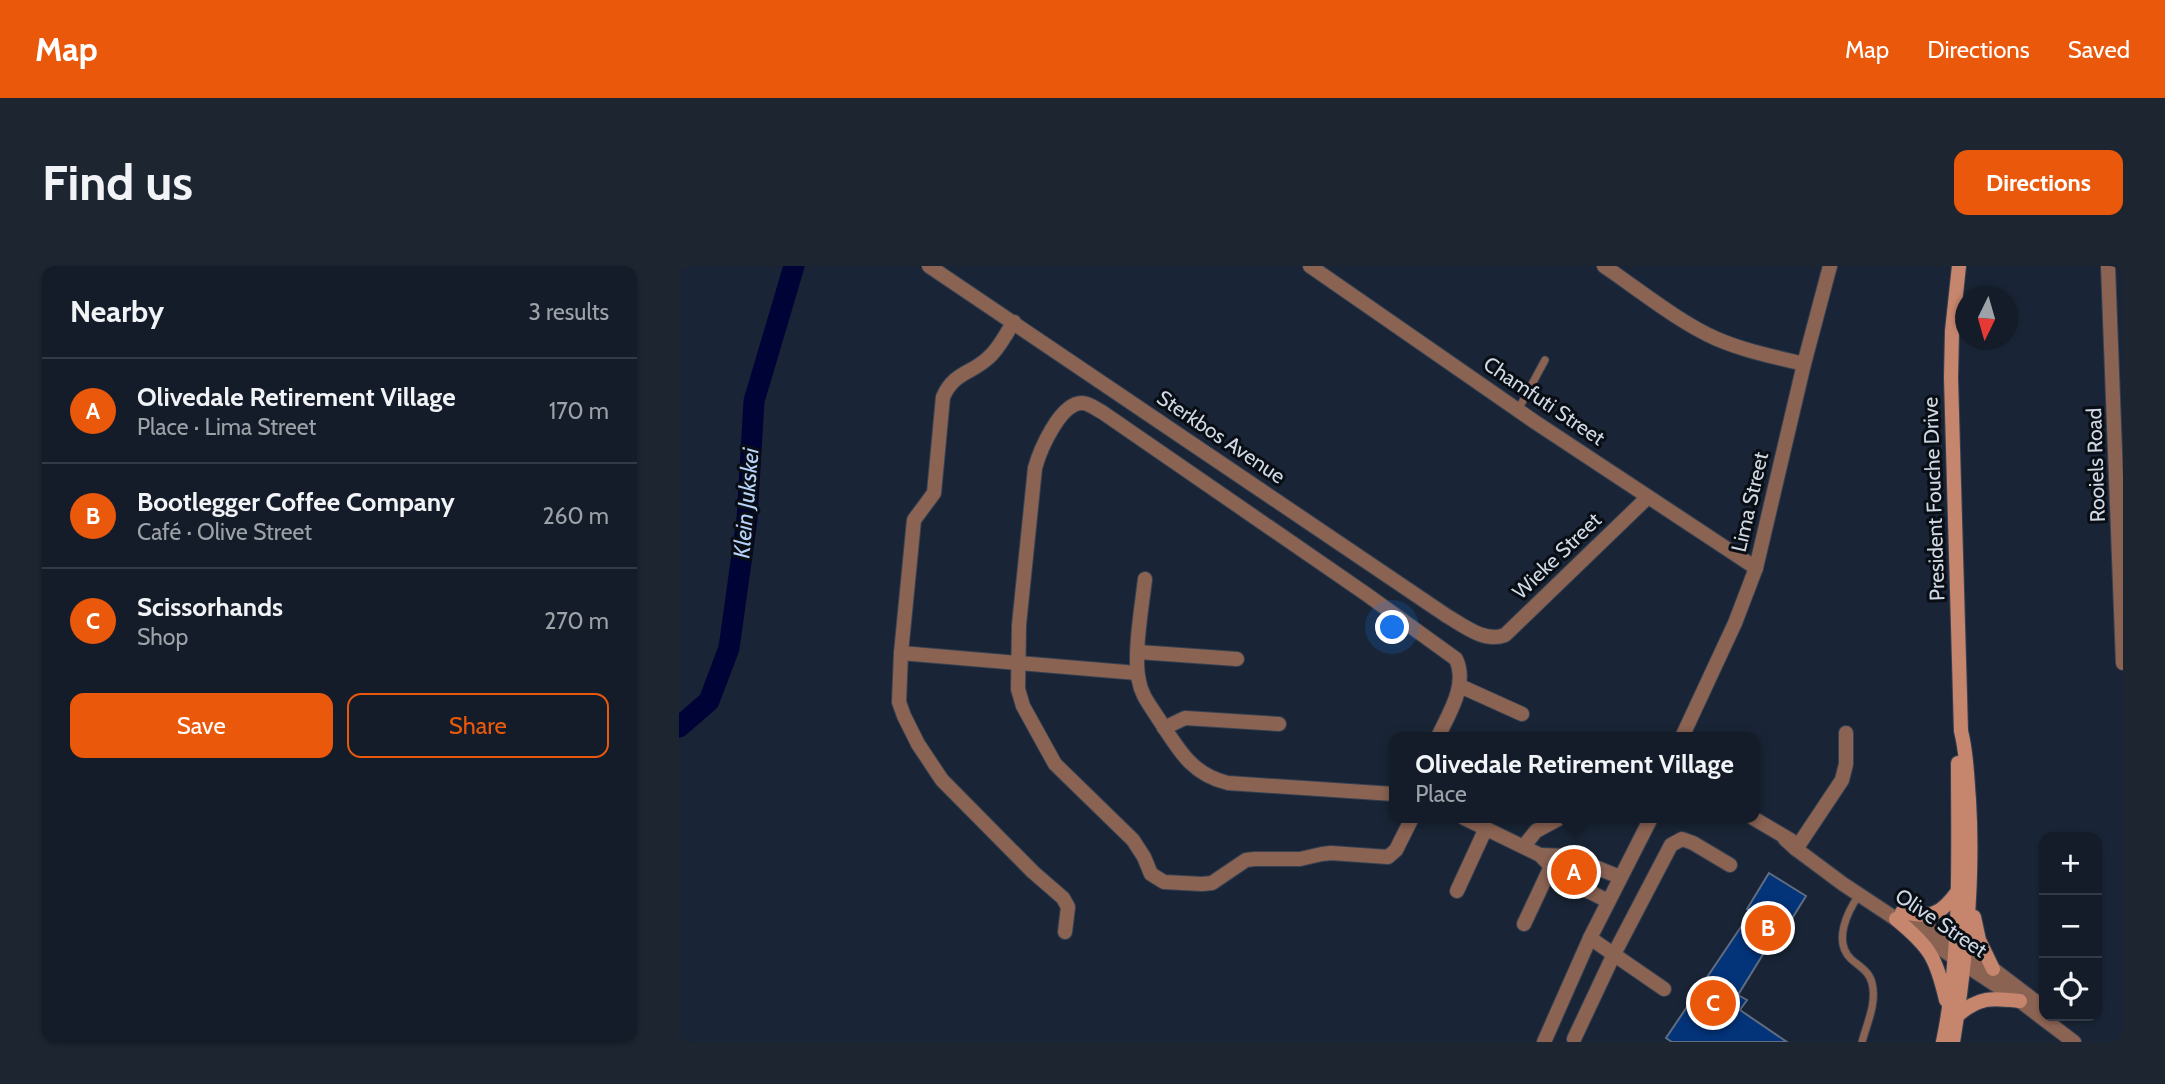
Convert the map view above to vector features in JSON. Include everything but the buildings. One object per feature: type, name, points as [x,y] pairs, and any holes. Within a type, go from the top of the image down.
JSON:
[{"type":"street","name":"Sterkbos Avenue","points":[[929,266],[1447,616],[1492,638]]},
{"type":"street","name":"Chamfuti Street","points":[[1310,266],[1518,410],[1756,568]]},
{"type":"street","points":[[1604,266],[1714,338],[1744,350],[1804,364]]},
{"type":"street","name":"Lima Street","points":[[1684,732],[1735,623],[1756,568],[1830,266]]},
{"type":"street","name":"President Fouche Drive","points":[[1953,1042],[1953,1013],[1964,891],[1958,748],[1961,731],[1951,378],[1952,331],[1959,266]]},
{"type":"street","name":"Rooiels Road","points":[[2109,266],[2121,522],[2123,663]]},
{"type":"street","points":[[1014,322],[989,358],[950,383],[943,397],[934,494],[914,520],[899,702],[918,744],[942,780],[1033,872],[1063,898],[1068,907],[1065,932]]},
{"type":"street","points":[[1410,823],[1396,850],[1388,857],[1331,853],[1300,859],[1255,859],[1247,860],[1212,883],[1173,883],[1157,879],[1151,874],[1140,848],[1055,764],[1023,706],[1017,689],[1017,664],[1035,468],[1040,452],[1061,416],[1069,407],[1078,403],[1086,403],[1102,412],[1456,659],[1461,673],[1460,686],[1440,732]]},
{"type":"street","name":"Wieke Street","points":[[1492,638],[1505,635],[1527,616],[1648,497]]},
{"type":"street","points":[[1145,579],[1137,673],[1142,693],[1190,763],[1213,779],[1228,783],[1389,794]]},
{"type":"street","points":[[1138,652],[1237,659]]},
{"type":"street","points":[[901,653],[1137,673]]},
{"type":"street","points":[[1460,686],[1522,714]]},
{"type":"street","points":[[1164,728],[1185,718],[1279,724]]},
{"type":"street","points":[[1793,844],[1842,779],[1846,764],[1846,733]]},
{"type":"street","points":[[1475,823],[1553,861],[1562,878],[1608,901]]},
{"type":"street","points":[[1524,846],[1536,831],[1551,823]]},
{"type":"street","points":[[1544,1042],[1590,938],[1648,823]]},
{"type":"street","name":"Olive Street","points":[[1760,823],[1960,954],[2074,1042]]},
{"type":"street","points":[[1457,891],[1486,828]]},
{"type":"street","points":[[1574,1039],[1614,954],[1668,849],[1675,841],[1682,839],[1693,843],[1730,865]]},
{"type":"street","name":"Olive Street","points":[[1793,844],[1860,894],[1899,915]]},
{"type":"street","points":[[1524,924],[1553,861],[1567,856],[1620,877]]},
{"type":"street","points":[[1899,915],[1935,914],[1964,891],[1977,932],[1993,969]]},
{"type":"street","points":[[1899,915],[1930,953],[1953,1013],[1984,999],[2020,1001]]},
{"type":"street","points":[[1590,938],[1664,989]]},
{"type":"street","name":"Olive Street","points":[[1960,954],[1993,969],[2039,1004]]},
{"type":"street","name":"President Fouche Drive","points":[[1943,1042],[1953,1013]]},
{"type":"street","points":[[2060,1021],[2083,1042]]},
{"type":"lane","points":[[1518,410],[1545,360]]},
{"type":"lane","points":[[1860,894],[1845,924],[1842,938],[1843,950],[1867,972],[1874,991],[1862,1042]]},
{"type":"waterway","name":"Klein Jukskei","points":[[679,727],[709,701],[729,648],[747,519],[754,401],[794,266]]},
{"type":"place","name":"Olivedale Retirement Village","points":[[1574,872]]},
{"type":"place","name":"Bootlegger Coffee Company","points":[[1768,928]]},
{"type":"place","name":"Scissorhands","points":[[1713,1003]]}]
